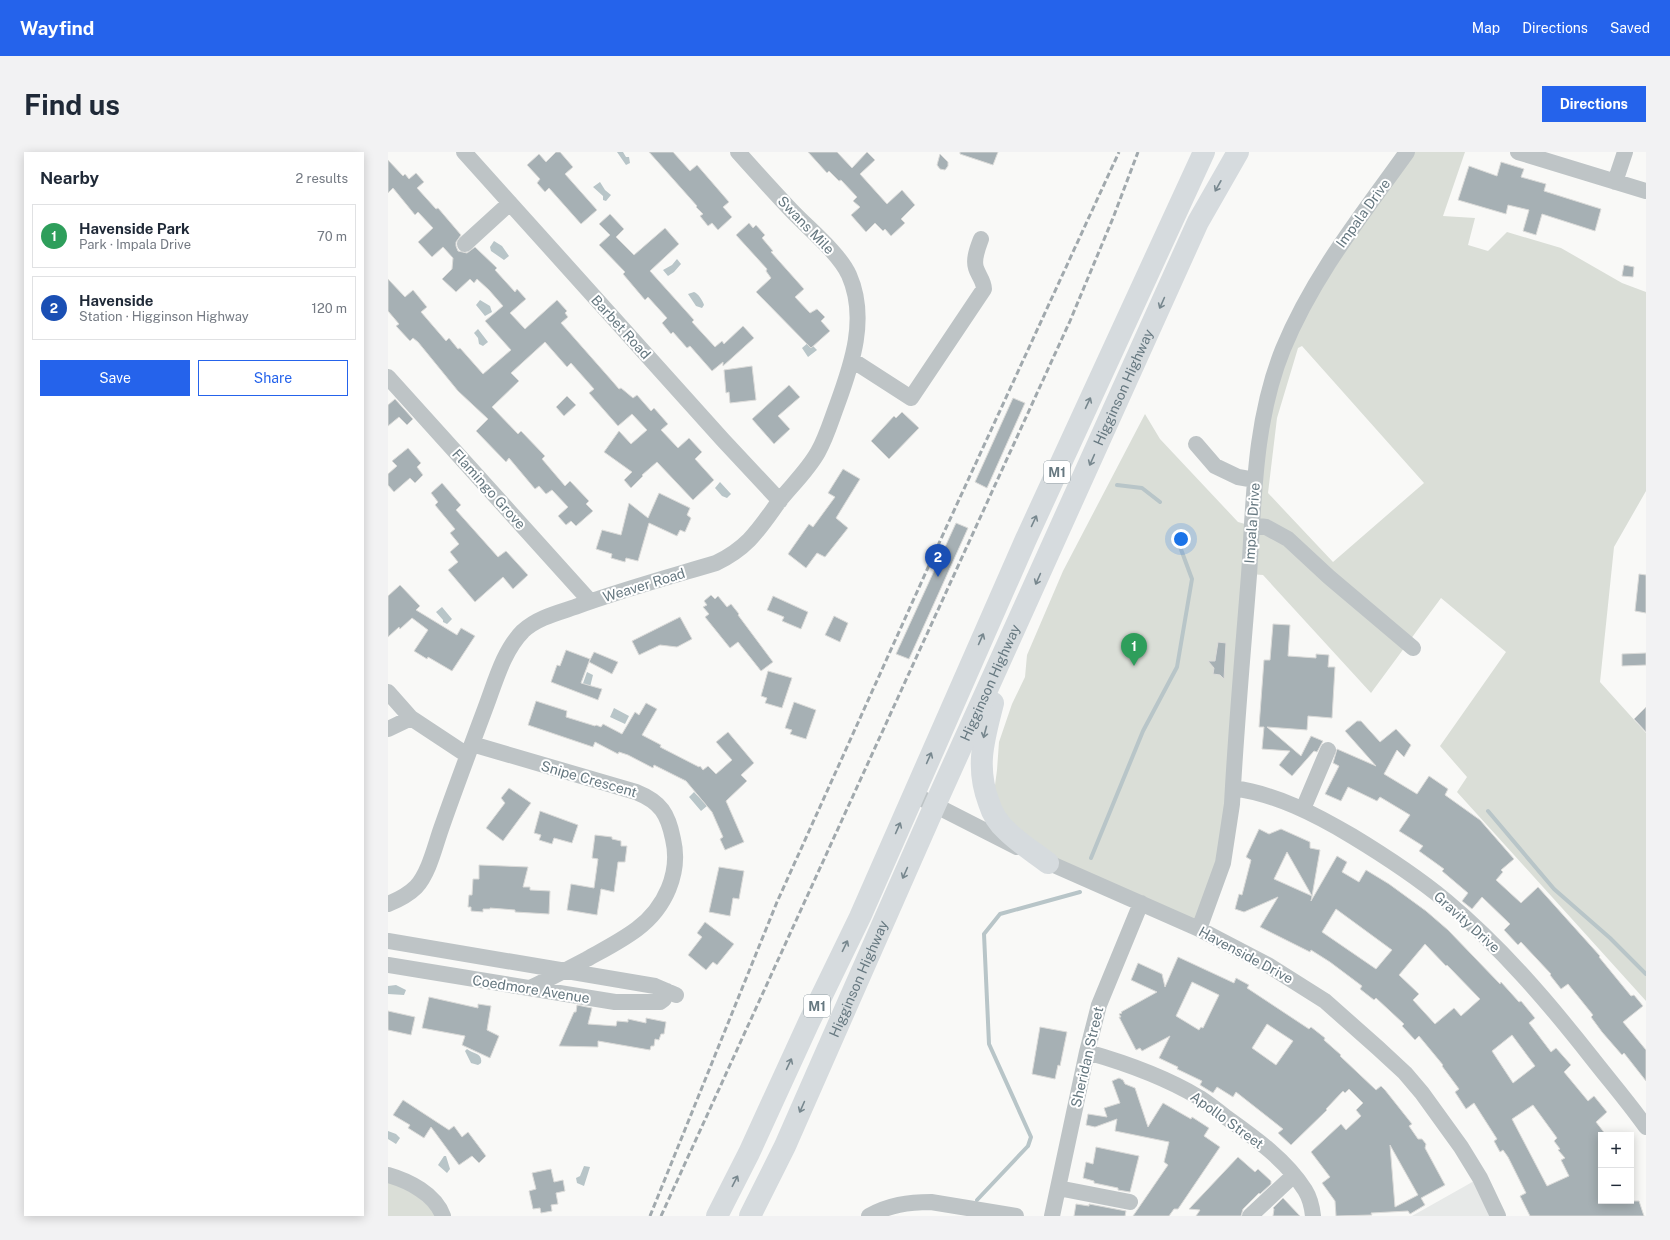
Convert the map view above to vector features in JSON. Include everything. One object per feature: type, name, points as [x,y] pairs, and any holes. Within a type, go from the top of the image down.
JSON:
[{"type":"highway","name":"Higginson Highway","points":[[717,1216],[749,1153],[808,1022],[860,917],[1026,539],[1204,152]]},
{"type":"highway","name":"Higginson Highway","points":[[750,1216],[785,1146],[935,805],[1011,640],[1198,222],[1238,152]]},
{"type":"highway","points":[[1011,640],[983,739],[980,764],[983,788],[991,809],[999,823],[1048,863]]},
{"type":"street","name":"Barbet Road","points":[[464,152],[723,440],[780,501]]},
{"type":"street","name":"Swans Mile","points":[[738,152],[790,210],[841,261],[849,275],[855,291],[858,308]]},
{"type":"street","name":"Impala Drive","points":[[1199,929],[1223,863],[1228,842],[1252,525],[1254,480],[1262,422],[1270,388],[1283,350],[1299,313],[1330,259],[1407,152]]},
{"type":"street","points":[[1518,152],[1646,191]]},
{"type":"street","points":[[1615,182],[1625,152]]},
{"type":"street","points":[[465,244],[510,203]]},
{"type":"street","points":[[852,360],[911,398],[984,289],[984,284],[975,266],[975,260],[981,239]]},
{"type":"street","name":"Weaver Road","points":[[388,904],[398,900],[416,886],[430,860],[504,660],[522,632],[534,622],[545,617],[590,601],[716,563],[747,544],[817,453],[828,429],[852,360],[858,325],[858,308]]},
{"type":"street","name":"Flamingo Grove","points":[[388,377],[590,601]]},
{"type":"street","points":[[1196,444],[1215,466],[1238,477],[1254,480]]},
{"type":"street","points":[[1252,525],[1266,527],[1288,539],[1413,648]]},
{"type":"street","name":"Snipe Crescent","points":[[388,692],[411,718],[470,750],[636,792],[656,803],[663,810],[669,820],[676,848],[675,866],[673,879],[656,909],[637,929],[612,945],[530,988]]},
{"type":"street","points":[[388,729],[411,718]]},
{"type":"street","points":[[1303,809],[1328,750]]},
{"type":"street","name":"Gravity Drive","points":[[1233,788],[1256,792],[1303,809],[1325,820],[1403,869],[1446,901],[1485,936],[1554,1011],[1646,1127]]},
{"type":"street","name":"Havenside Drive","points":[[913,794],[1048,863],[1199,929],[1268,965],[1325,1001],[1348,1020],[1399,1068],[1422,1093],[1461,1147],[1480,1178],[1498,1216]]},
{"type":"street","name":"Sheridan Street","points":[[1052,1216],[1087,1052],[1099,1005],[1141,903]]},
{"type":"street","points":[[388,941],[563,971]]},
{"type":"street","name":"Coedmore Avenue","points":[[388,965],[615,1002],[660,1002],[672,993],[650,985],[563,971]]},
{"type":"street","name":"Apollo Street","points":[[1087,1052],[1140,1069],[1200,1098],[1255,1138],[1279,1159],[1306,1191],[1312,1205],[1313,1216]]},
{"type":"street","points":[[388,1175],[403,1180],[418,1188],[433,1200],[443,1216]]},
{"type":"street","points":[[1250,1216],[1294,1175]]},
{"type":"street","points":[[1058,1188],[1130,1202]]},
{"type":"street","points":[[869,1216],[891,1206],[917,1202],[931,1202],[1016,1216]]},
{"type":"shaded area","points":[[617,152],[623,152],[626,157],[629,157],[630,163],[626,165]]},
{"type":"shaded area","points":[[1407,152],[1465,152],[1443,216],[1475,218],[1468,245],[1488,251],[1507,232],[1561,248],[1622,283],[1646,292],[1646,491],[1614,547],[1600,682],[1646,733],[1646,1001],[1457,792],[1467,777],[1440,746],[1506,652],[1441,598],[1371,693],[1263,575],[1249,574],[1232,805],[1199,929],[1050,863],[992,808],[999,742],[1012,704],[1025,677],[1027,655],[1063,571],[1145,414],[1160,439],[1238,522],[1252,526],[1255,481],[1283,350]],"holes":[[[1302,346],[1424,483],[1333,562],[1268,493],[1277,418],[1298,348]]]},
{"type":"shaded area","points":[[600,182],[605,190],[611,195],[606,201],[603,200],[603,196],[593,187]]},
{"type":"shaded area","points":[[494,241],[502,246],[509,256],[504,260],[491,251],[490,247]]},
{"type":"shaded area","points":[[677,259],[681,264],[668,276],[663,270],[672,265]]},
{"type":"shaded area","points":[[694,292],[699,295],[703,301],[704,305],[702,308],[696,306],[688,294]]},
{"type":"shaded area","points":[[480,300],[490,306],[492,312],[485,316],[476,305]]},
{"type":"shaded area","points":[[478,329],[488,342],[483,346],[479,344],[478,338],[474,333]]},
{"type":"shaded area","points":[[809,342],[817,350],[808,357],[802,348]]},
{"type":"shaded area","points":[[720,482],[731,494],[727,498],[722,496],[715,488]]},
{"type":"shaded area","points":[[442,607],[452,619],[447,624],[443,622],[436,612]]},
{"type":"shaded area","points":[[587,672],[593,675],[590,687],[581,689]]},
{"type":"shaded area","points":[[614,708],[629,716],[625,724],[610,717]]},
{"type":"shaded area","points":[[694,792],[707,806],[701,811],[689,797]]},
{"type":"shaded area","points":[[396,985],[406,990],[404,995],[388,994],[388,986]]},
{"type":"shaded area","points":[[467,1049],[479,1055],[481,1063],[478,1065],[471,1063],[465,1051]]},
{"type":"shaded area","points":[[388,1131],[396,1134],[400,1138],[396,1144],[388,1139]]},
{"type":"shaded area","points":[[444,1156],[446,1156],[450,1169],[447,1173],[438,1165]]},
{"type":"shaded area","points":[[584,1166],[590,1167],[584,1186],[577,1183],[576,1178],[580,1176]]},
{"type":"shaded area","points":[[1479,1178],[1498,1216],[1412,1216],[1467,1185]]},
{"type":"shaded area","points":[[388,1180],[407,1187],[439,1216],[388,1216]]},
{"type":"building","points":[[556,152],[560,152],[573,167],[565,174],[597,210],[581,224],[549,188],[545,192],[537,183],[540,179],[527,165],[539,154],[546,162]]},
{"type":"building","points":[[649,152],[673,152],[690,171],[697,165],[729,202],[723,207],[732,217],[718,230],[712,223],[708,226],[700,216],[703,214],[696,207],[697,206]]},
{"type":"building","points":[[808,152],[837,152],[852,168],[867,152],[875,160],[860,174],[887,204],[902,190],[915,205],[901,219],[905,223],[891,236],[885,229],[883,231],[875,223],[866,232],[851,215],[860,207],[853,201],[857,197],[841,180],[839,181],[829,171],[827,173]]},
{"type":"building","points":[[960,152],[998,152],[993,165],[960,154]]},
{"type":"building","points":[[940,154],[948,162],[948,166],[945,170],[940,169],[937,165]]},
{"type":"building","points":[[388,160],[403,176],[405,174],[409,179],[416,173],[424,182],[417,188],[436,209],[438,208],[461,235],[456,242],[458,251],[467,253],[475,247],[497,268],[495,270],[515,292],[517,289],[526,299],[510,313],[525,329],[557,300],[567,311],[565,313],[568,317],[561,323],[619,389],[621,388],[633,398],[637,395],[651,411],[654,408],[668,424],[661,430],[678,448],[689,438],[702,452],[695,459],[714,480],[693,500],[657,462],[642,475],[643,476],[631,488],[624,480],[632,472],[604,452],[619,431],[631,444],[647,430],[632,414],[618,426],[589,393],[594,389],[571,363],[567,367],[545,342],[511,373],[519,381],[492,407],[518,434],[521,431],[545,456],[542,459],[565,486],[570,481],[589,501],[586,504],[593,511],[576,526],[571,521],[566,525],[558,516],[568,507],[552,490],[546,494],[539,486],[535,489],[509,458],[506,462],[476,431],[488,419],[458,391],[418,342],[413,338],[410,341],[396,326],[399,324],[388,311],[388,279],[405,297],[413,290],[427,307],[421,312],[446,341],[449,338],[483,374],[511,350],[485,321],[503,306],[477,279],[474,283],[470,279],[456,292],[442,279],[452,269],[453,258],[443,247],[432,257],[418,242],[433,228],[418,212],[415,215],[393,188],[388,193]]},
{"type":"building","points":[[1501,162],[1524,169],[1521,177],[1546,184],[1544,191],[1601,209],[1595,231],[1542,214],[1536,235],[1523,231],[1529,210],[1508,205],[1506,214],[1458,200],[1469,166],[1497,176]]},
{"type":"building","points":[[610,214],[624,229],[616,237],[634,255],[665,228],[679,244],[650,271],[694,320],[692,322],[715,347],[722,341],[724,344],[743,326],[754,338],[723,366],[723,362],[712,371],[690,346],[687,348],[673,332],[671,334],[662,323],[667,318],[648,297],[645,300],[623,274],[625,272],[599,245],[610,235],[599,224]]},
{"type":"building","points":[[749,223],[753,228],[756,225],[765,235],[762,238],[773,251],[771,252],[804,289],[795,297],[810,313],[817,309],[825,317],[821,321],[830,331],[811,348],[756,292],[771,278],[766,271],[767,269],[736,235]]},
{"type":"building","points":[[1624,265],[1634,267],[1633,277],[1622,276]]},
{"type":"building","points":[[752,366],[756,400],[730,403],[729,392],[726,393],[724,370]]},
{"type":"building","points":[[789,385],[800,397],[778,416],[790,429],[774,444],[752,419]]},
{"type":"building","points":[[567,396],[576,405],[564,416],[556,407]]},
{"type":"building","points":[[1013,398],[1025,403],[987,488],[975,482]]},
{"type":"building","points":[[395,399],[413,419],[407,425],[399,417],[388,426],[388,405]]},
{"type":"building","points":[[902,412],[919,428],[889,459],[871,441],[894,416],[896,418]]},
{"type":"building","points":[[408,448],[421,463],[417,467],[423,475],[415,483],[410,478],[394,492],[388,485],[388,474],[397,466],[392,461]]},
{"type":"building","points":[[843,469],[860,479],[836,518],[848,528],[825,557],[817,553],[806,568],[788,554],[809,524],[813,527],[835,497],[828,493]]},
{"type":"building","points":[[442,483],[461,505],[456,510],[498,557],[506,551],[528,575],[513,589],[503,577],[475,602],[448,570],[458,562],[450,552],[459,544],[450,533],[455,529],[435,505],[438,502],[431,493]]},
{"type":"building","points":[[659,493],[690,508],[687,515],[691,518],[685,532],[680,530],[677,536],[649,523],[638,561],[626,558],[625,562],[611,558],[612,554],[596,549],[602,530],[621,535],[629,503],[648,518]]},
{"type":"building","points":[[956,523],[968,528],[909,659],[896,654]]},
{"type":"building","points":[[1639,574],[1646,575],[1646,613],[1635,611]]},
{"type":"building","points":[[400,585],[420,606],[416,610],[457,635],[461,628],[475,636],[452,671],[428,657],[427,659],[414,651],[428,630],[412,618],[388,637],[388,596]]},
{"type":"building","points":[[711,595],[715,599],[718,596],[727,607],[731,604],[773,662],[761,671],[738,642],[730,648],[705,617],[709,614],[703,607],[707,605],[704,601]]},
{"type":"building","points":[[773,596],[808,612],[801,629],[782,621],[784,617],[767,610]]},
{"type":"building","points":[[834,616],[848,623],[840,642],[825,635]]},
{"type":"building","points":[[680,617],[692,639],[677,647],[660,645],[639,655],[632,641]]},
{"type":"building","points":[[1273,624],[1290,625],[1288,656],[1316,658],[1316,654],[1329,655],[1328,667],[1335,667],[1332,718],[1308,716],[1307,730],[1267,727],[1301,756],[1311,736],[1323,741],[1317,752],[1314,751],[1292,776],[1279,765],[1290,751],[1262,749],[1264,727],[1259,727],[1264,660],[1270,660]]},
{"type":"building","points":[[1218,642],[1226,643],[1224,679],[1220,675],[1213,674],[1214,668],[1208,661],[1215,661]]},
{"type":"building","points":[[566,650],[590,659],[581,683],[602,689],[598,700],[551,682],[557,665],[560,666]]},
{"type":"building","points":[[594,652],[618,662],[612,674],[589,662]]},
{"type":"building","points":[[1646,653],[1646,665],[1622,666],[1622,654]]},
{"type":"building","points":[[768,671],[792,678],[782,708],[765,703],[767,698],[761,696]]},
{"type":"building","points":[[536,701],[567,711],[566,717],[595,726],[601,727],[603,724],[622,734],[635,712],[639,715],[646,703],[657,709],[642,735],[661,745],[660,747],[699,767],[700,766],[703,770],[708,766],[716,774],[732,760],[716,742],[728,732],[754,763],[741,775],[747,781],[726,801],[744,842],[725,850],[720,839],[723,837],[712,812],[686,781],[654,765],[653,768],[628,755],[619,752],[618,754],[595,742],[593,747],[528,725]]},
{"type":"building","points":[[794,702],[816,710],[806,739],[790,734],[792,730],[785,728]]},
{"type":"building","points":[[1646,707],[1646,732],[1634,719]]},
{"type":"building","points":[[1357,721],[1361,721],[1380,742],[1396,729],[1411,745],[1404,757],[1397,750],[1384,774],[1417,794],[1429,776],[1448,789],[1445,795],[1480,820],[1514,859],[1501,870],[1503,872],[1496,880],[1521,903],[1538,887],[1600,956],[1599,957],[1631,996],[1634,995],[1643,1006],[1623,1022],[1646,1050],[1646,1081],[1624,1053],[1622,1055],[1602,1032],[1591,1017],[1593,1015],[1568,984],[1561,989],[1550,975],[1551,974],[1521,942],[1518,945],[1504,930],[1510,924],[1482,897],[1472,909],[1462,901],[1468,893],[1442,871],[1444,869],[1419,851],[1423,846],[1399,831],[1410,815],[1380,797],[1377,801],[1348,787],[1341,801],[1325,794],[1339,766],[1333,763],[1337,749],[1376,766],[1345,731]]},
{"type":"building","points":[[509,788],[531,803],[503,841],[486,828],[505,803],[501,798]]},
{"type":"building","points":[[540,811],[578,825],[572,843],[554,838],[552,844],[539,840],[541,835],[534,833]]},
{"type":"building","points":[[1259,829],[1269,834],[1281,829],[1310,842],[1310,848],[1320,850],[1312,896],[1311,901],[1337,856],[1347,862],[1342,872],[1359,882],[1366,870],[1389,884],[1426,911],[1448,930],[1500,984],[1501,982],[1519,1002],[1521,1001],[1535,1018],[1529,1023],[1551,1052],[1556,1048],[1571,1065],[1564,1072],[1588,1101],[1594,1096],[1607,1112],[1596,1122],[1604,1132],[1598,1132],[1598,1204],[1634,1204],[1634,1201],[1639,1201],[1644,1216],[1530,1216],[1520,1196],[1526,1193],[1508,1157],[1503,1150],[1500,1152],[1494,1141],[1497,1139],[1474,1103],[1466,1109],[1455,1092],[1459,1089],[1442,1066],[1443,1065],[1419,1036],[1415,1040],[1402,1026],[1404,1024],[1376,998],[1374,1000],[1360,989],[1362,986],[1330,962],[1311,950],[1310,952],[1260,927],[1278,897],[1244,912],[1235,909],[1239,894],[1242,895],[1251,860],[1246,857]],"holes":[[[1287,852],[1312,896],[1274,879]],[[1336,909],[1392,950],[1376,969],[1322,932]],[[1425,944],[1480,999],[1461,1016],[1454,1008],[1435,1024],[1413,1000],[1419,994],[1399,975]],[[1512,1035],[1535,1066],[1513,1083],[1492,1051]],[[1533,1105],[1557,1138],[1554,1141],[1560,1149],[1558,1150],[1565,1158],[1561,1160],[1569,1176],[1547,1186],[1512,1119]]]},
{"type":"building","points":[[595,835],[612,837],[612,839],[621,841],[621,846],[627,846],[625,862],[618,862],[614,892],[601,889],[597,915],[567,910],[571,884],[594,888],[598,859],[592,858]]},
{"type":"building","points":[[479,865],[528,867],[523,887],[530,887],[530,890],[550,891],[549,914],[515,912],[515,910],[490,908],[483,909],[483,912],[471,911],[471,907],[468,907],[469,895],[472,895],[473,879],[479,879]]},
{"type":"building","points":[[719,867],[744,871],[739,899],[733,898],[730,916],[709,912]]},
{"type":"building","points":[[705,922],[734,944],[717,965],[713,962],[706,970],[688,955],[702,937],[697,933]]},
{"type":"building","points":[[1178,957],[1234,983],[1236,978],[1249,985],[1247,988],[1309,1029],[1311,1027],[1325,1038],[1324,1040],[1376,1090],[1381,1086],[1385,1090],[1412,1124],[1409,1126],[1418,1139],[1422,1139],[1426,1144],[1425,1148],[1445,1185],[1421,1198],[1425,1205],[1410,1214],[1408,1211],[1371,1213],[1372,1215],[1336,1216],[1335,1201],[1322,1183],[1330,1177],[1311,1152],[1341,1124],[1346,1130],[1361,1116],[1356,1110],[1363,1103],[1349,1089],[1345,1093],[1343,1091],[1326,1109],[1327,1110],[1291,1145],[1278,1133],[1283,1129],[1236,1092],[1233,1097],[1217,1087],[1213,1093],[1200,1085],[1202,1081],[1177,1069],[1178,1067],[1159,1058],[1170,1036],[1142,1051],[1140,1048],[1136,1050],[1119,1017],[1121,1017],[1119,1014],[1157,992],[1131,980],[1138,963],[1162,974],[1165,987]],"holes":[[[1192,982],[1219,995],[1203,1028],[1201,1027],[1199,1030],[1176,1016]],[[1267,1024],[1293,1041],[1276,1065],[1252,1048]],[[1390,1145],[1418,1195],[1395,1207]]]},
{"type":"building","points":[[429,997],[478,1008],[478,1004],[491,1006],[487,1030],[499,1036],[490,1058],[462,1045],[465,1036],[422,1028]]},
{"type":"building","points":[[577,1005],[592,1008],[588,1024],[616,1026],[617,1021],[628,1022],[628,1019],[646,1023],[646,1018],[666,1022],[664,1034],[661,1034],[659,1040],[655,1039],[654,1046],[651,1046],[650,1050],[598,1041],[598,1047],[559,1046],[574,1012],[576,1012]]},
{"type":"building","points":[[388,1011],[415,1017],[411,1035],[388,1030]]},
{"type":"building","points":[[1040,1027],[1067,1032],[1060,1066],[1058,1065],[1055,1079],[1032,1074]]},
{"type":"building","points":[[1119,1078],[1123,1080],[1125,1084],[1135,1088],[1148,1127],[1163,1103],[1191,1119],[1192,1117],[1209,1128],[1204,1136],[1220,1147],[1178,1209],[1174,1209],[1169,1216],[1133,1216],[1168,1165],[1164,1162],[1169,1142],[1115,1131],[1117,1119],[1095,1127],[1086,1125],[1088,1114],[1107,1117],[1104,1108],[1120,1103],[1112,1081]]},
{"type":"building","points":[[403,1100],[449,1130],[454,1126],[462,1137],[468,1132],[486,1156],[479,1163],[472,1156],[459,1165],[431,1127],[424,1138],[408,1128],[410,1125],[393,1115]]},
{"type":"building","points":[[1096,1147],[1139,1156],[1130,1192],[1094,1183],[1094,1181],[1083,1178],[1086,1162],[1093,1164]]},
{"type":"building","points":[[1238,1157],[1255,1172],[1258,1169],[1271,1181],[1271,1184],[1260,1194],[1259,1193],[1243,1209],[1241,1216],[1196,1216],[1200,1210],[1189,1209]]},
{"type":"building","points":[[551,1169],[554,1182],[563,1180],[565,1191],[556,1193],[558,1204],[551,1205],[552,1211],[541,1213],[540,1208],[533,1209],[529,1191],[536,1189],[532,1173]]},
{"type":"building","points":[[1283,1198],[1300,1216],[1273,1216],[1273,1208]]},
{"type":"building","points":[[1076,1204],[1089,1206],[1089,1204],[1126,1211],[1125,1216],[1074,1216]]},
{"type":"waterway","points":[[1117,485],[1142,488],[1160,502]]},
{"type":"waterway","points":[[1091,858],[1143,731],[1177,667],[1192,579],[1179,544]]},
{"type":"waterway","points":[[1488,811],[1554,889],[1610,938],[1646,974]]},
{"type":"waterway","points":[[977,1200],[1028,1146],[1031,1137],[989,1044],[984,934],[1000,914],[1080,892]]},
{"type":"railway","points":[[650,1216],[777,902],[940,541],[1119,152]]},
{"type":"railway","points":[[661,1216],[1070,321],[1113,218],[1138,152]]},
{"type":"place","name":"Havenside","points":[[938,577]]},
{"type":"place","name":"Havenside Park","points":[[1134,666]]}]
